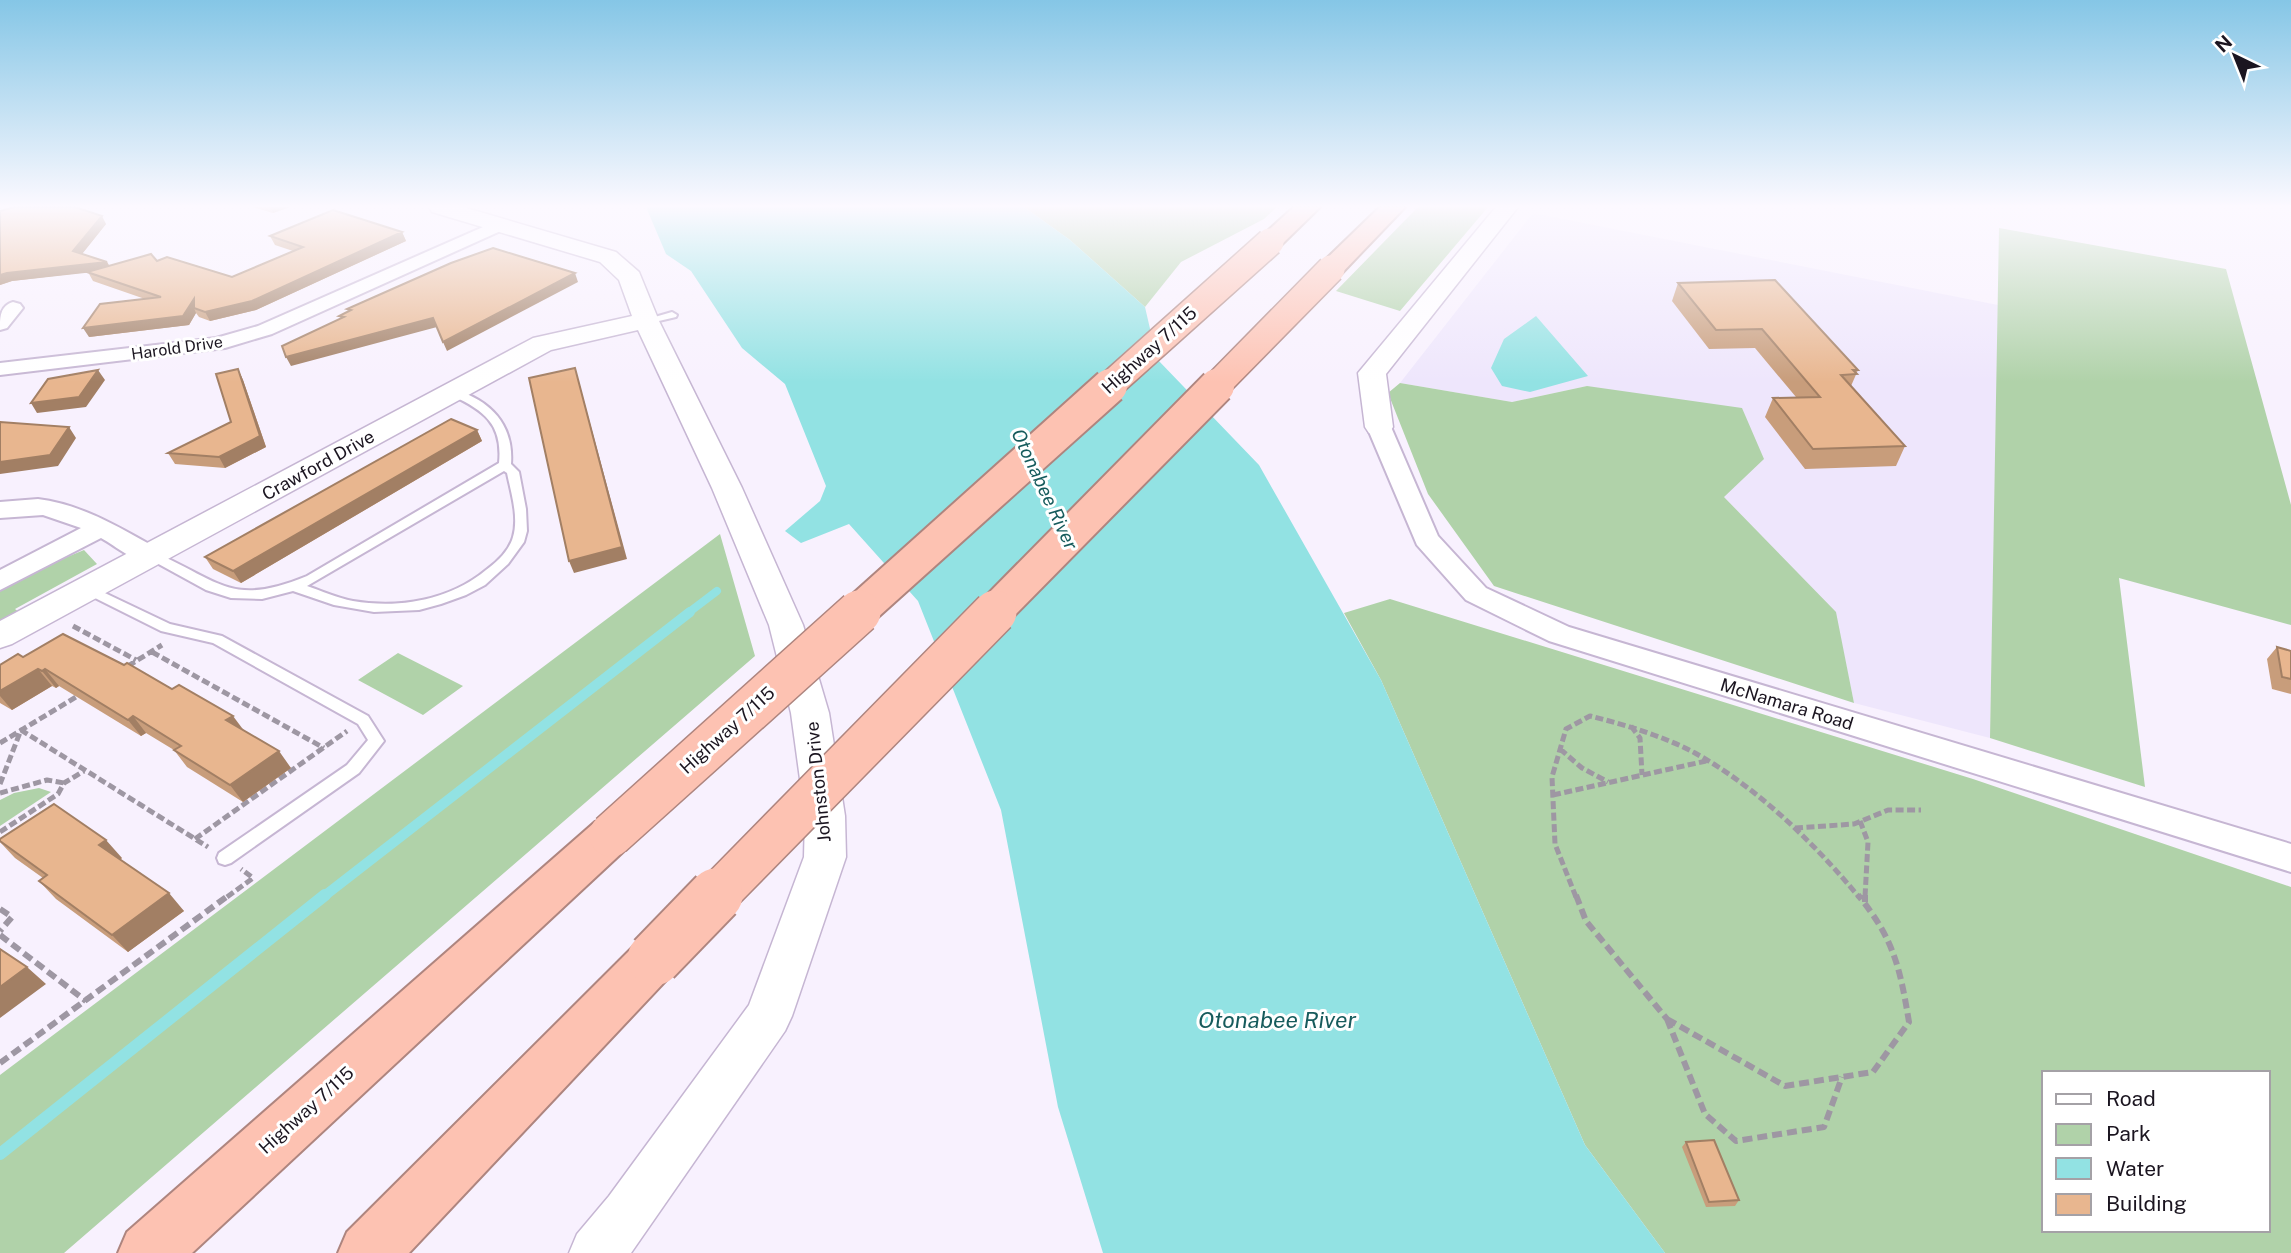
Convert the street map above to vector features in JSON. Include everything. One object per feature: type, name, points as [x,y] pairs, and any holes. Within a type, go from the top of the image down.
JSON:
[{"type":"highway","name":"Highway 7/115","points":[[148,1253],[1244,265]]},
{"type":"highway","points":[[368,1253],[1335,265]]},
{"type":"street","name":"Harold Drive","points":[[0,369],[218,344],[265,330],[409,265]]},
{"type":"street","points":[[542,344],[612,303],[626,289],[630,277],[617,265]]},
{"type":"street","points":[[1379,426],[1372,373],[1459,265]]},
{"type":"street","name":"Johnston Drive","points":[[596,1253],[628,1215],[768,1016],[825,857],[825,816],[810,713],[786,625],[727,488],[659,318],[630,277]]},
{"type":"street","name":"Crawford Drive","points":[[0,636],[542,344],[659,318]]},
{"type":"street","name":"McNamara Road","points":[[1379,426],[1426,539],[1476,594],[1559,634],[2291,858]]},
{"type":"street","points":[[0,510],[47,507],[102,528],[151,556]]},
{"type":"street","points":[[0,581],[102,528]]},
{"type":"lane","points":[[151,556],[229,593],[246,596],[293,587],[505,465],[508,450],[504,431],[487,411],[474,401],[453,392]]},
{"type":"lane","points":[[293,587],[312,591],[334,602],[366,606],[405,606],[453,598],[486,580],[514,551],[521,531],[513,472],[505,465]]},
{"type":"lane","points":[[88,589],[166,628],[217,639],[363,720],[376,741],[353,768],[225,858]]},
{"type":"path","points":[[65,621],[137,661]]},
{"type":"path","points":[[125,668],[183,632]]},
{"type":"path","points":[[152,652],[324,748]]},
{"type":"path","points":[[0,743],[91,688]]},
{"type":"path","points":[[1667,1019],[1785,1086],[1873,1072],[1909,1022],[1897,959],[1865,902],[1794,828],[1707,761],[1631,726],[1590,716],[1566,729],[1552,777],[1555,844],[1586,921],[1667,1019],[1705,1114],[1736,1141],[1824,1127],[1842,1077]]},
{"type":"path","points":[[195,839],[363,720]]},
{"type":"path","points":[[1631,726],[1640,738],[1642,775]]},
{"type":"path","points":[[0,1063],[253,878],[21,730]]},
{"type":"path","points":[[0,785],[21,730]]},
{"type":"path","points":[[0,737],[13,735]]},
{"type":"path","points":[[1560,749],[1583,768],[1608,782]]},
{"type":"path","points":[[1553,795],[1707,761]]},
{"type":"path","points":[[0,832],[58,794],[64,783],[84,771]]},
{"type":"path","points":[[0,793],[47,780],[64,783]]},
{"type":"path","points":[[1794,828],[1860,821],[1888,810],[1921,810]]},
{"type":"path","points":[[1860,821],[1868,842],[1865,902]]},
{"type":"path","points":[[0,909],[12,917],[0,933],[86,1001]]},
{"type":"shaded area","points":[[1492,265],[1798,265],[1998,305],[1990,738],[1854,703],[1835,612],[1723,496],[1587,386],[1512,402],[1400,383]]},
{"type":"green space","points":[[1099,265],[1178,265],[1145,307]]},
{"type":"green space","points":[[1361,265],[1439,265],[1400,311],[1336,291]]},
{"type":"green space","points":[[1998,265],[2206,265],[2226,269],[2291,505],[2291,625],[2119,578],[2145,787],[1990,738]]},
{"type":"green space","points":[[1400,383],[1512,402],[1587,386],[1742,408],[1764,459],[1724,497],[1836,612],[1854,703],[1494,586],[1428,494],[1388,393]]},
{"type":"green space","points":[[720,534],[755,656],[64,1253],[0,1253],[0,1075]]},
{"type":"green space","points":[[84,550],[97,564],[15,609],[21,614],[0,625],[0,591]]},
{"type":"green space","points":[[1390,599],[1973,779],[2291,887],[2291,1253],[1665,1253],[1585,1145],[1381,680],[1344,613]]},
{"type":"green space","points":[[398,653],[463,686],[423,715],[358,680]]},
{"type":"green space","points":[[39,788],[51,792],[0,826],[0,800],[14,793]]},
{"type":"water","name":"Otonabee River","points":[[683,265],[1099,265],[1145,307],[1157,359],[1259,465],[1381,680],[1585,1145],[1665,1253],[1103,1253],[1058,1107],[1001,810],[918,601],[849,524],[801,543],[785,531],[820,501],[826,486],[785,384],[742,348],[691,271]]},
{"type":"water","points":[[1536,316],[1588,376],[1530,392],[1502,386],[1491,368],[1504,339]]},
{"type":"building","points":[[0,265],[75,265],[7,273],[0,275]]},
{"type":"building","points":[[110,265],[195,265],[232,277],[259,265],[329,265],[252,301],[205,312],[194,308],[194,299],[183,316],[83,328],[100,304],[161,297],[87,272]]},
{"type":"building","points":[[445,265],[550,265],[575,273],[443,342],[433,318],[286,357],[282,346],[344,317],[339,316],[351,310],[347,309]]},
{"type":"building","points":[[1775,280],[1858,370],[1853,370],[1857,374],[1841,375],[1905,446],[1813,449],[1773,398],[1820,397],[1762,329],[1716,330],[1678,283]]},
{"type":"building","points":[[575,368],[622,547],[569,561],[529,378]]},
{"type":"building","points":[[238,369],[260,436],[219,457],[168,453],[231,422],[216,374]]},
{"type":"building","points":[[98,370],[79,397],[31,403],[48,379]]},
{"type":"building","points":[[451,419],[477,430],[233,571],[205,557]]},
{"type":"building","points":[[0,422],[69,427],[50,455],[0,462]]},
{"type":"building","points":[[63,634],[124,665],[127,663],[172,689],[179,685],[233,716],[226,720],[279,751],[230,785],[174,750],[181,746],[133,716],[128,720],[45,669],[38,669],[0,691],[0,665],[18,654],[23,657]]},
{"type":"building","points":[[2277,647],[2291,651],[2291,679],[2282,677]]},
{"type":"building","points":[[54,804],[106,840],[99,845],[169,893],[112,935],[39,881],[47,875],[0,839]]},
{"type":"building","points":[[0,949],[27,967],[0,987]]},
{"type":"building","points":[[1714,1140],[1739,1200],[1709,1202],[1686,1142]]},
{"type":"waterway","points":[[688,613],[717,591]]},
{"type":"waterway","points":[[323,897],[690,612]]},
{"type":"waterway","points":[[0,1154],[325,895]]}]
